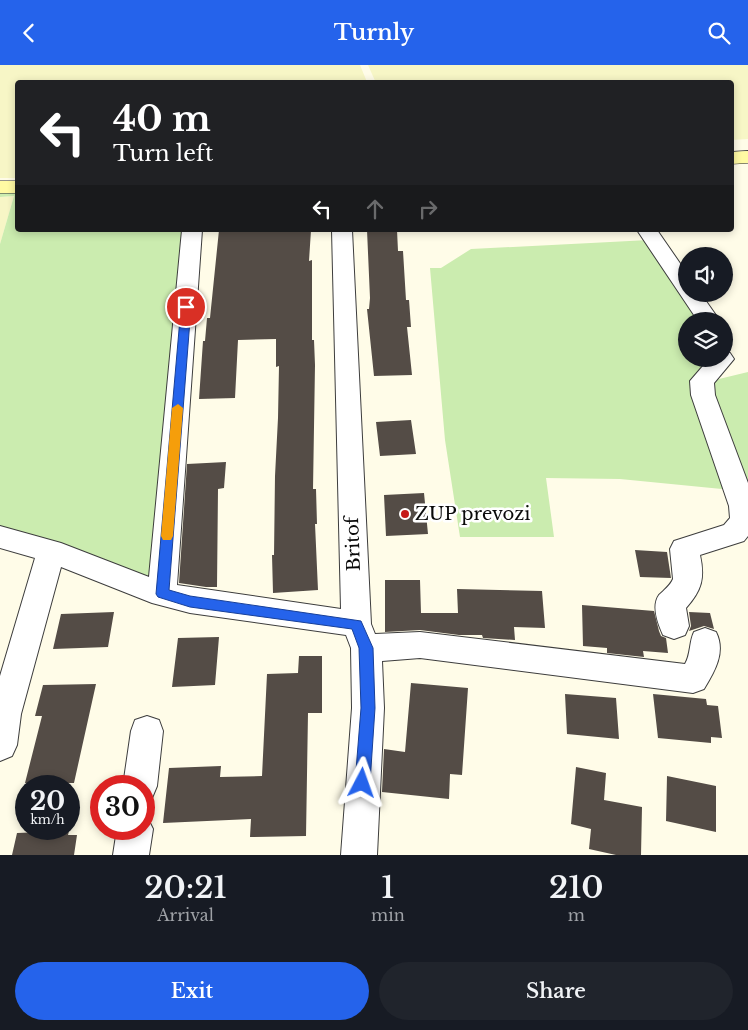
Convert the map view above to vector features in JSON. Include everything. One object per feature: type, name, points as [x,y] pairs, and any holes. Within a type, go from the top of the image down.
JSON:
[{"type":"main road","points":[[734,158],[748,157]]},
{"type":"main road","points":[[0,187],[15,187]]},
{"type":"street","points":[[162,594],[192,232]]},
{"type":"street","name":"Britof","points":[[342,232],[361,636],[368,708],[359,821],[359,855]]},
{"type":"street","points":[[647,232],[678,276]]},
{"type":"street","points":[[674,626],[670,604],[686,588],[689,571],[684,549],[734,533],[744,521],[743,506],[704,395],[702,381],[715,367]]},
{"type":"street","points":[[0,537],[51,551],[162,594],[361,636],[420,645],[693,679],[703,661],[705,641]]},
{"type":"street","points":[[0,745],[5,715],[51,551]]},
{"type":"street","points":[[141,775],[147,731]]},
{"type":"street","points":[[131,855],[133,840]]},
{"type":"green space","points":[[0,65],[360,65],[366,80],[15,80],[15,178],[0,178]]},
{"type":"green space","points":[[368,65],[748,65],[748,139],[734,140],[734,80],[375,80]]},
{"type":"green space","points":[[0,193],[15,193],[15,232],[190,232],[151,581],[0,529],[0,244],[14,196],[0,197]]},
{"type":"green space","points":[[14,196],[0,244],[0,197]]},
{"type":"green space","points":[[649,240],[678,285],[678,302],[689,302],[695,312],[678,312],[678,367],[709,367],[732,490],[620,479],[546,478],[554,537],[460,537],[445,440],[430,268],[441,268],[471,249]]},
{"type":"green space","points":[[748,372],[748,500],[708,386],[719,379]]},
{"type":"building","points":[[219,232],[311,232],[309,261],[312,260],[312,340],[314,340],[315,365],[313,489],[316,489],[317,524],[315,524],[318,590],[273,593],[272,555],[274,555],[279,366],[276,367],[276,339],[238,340],[235,398],[199,399],[203,341],[205,341],[207,318],[210,318]]},
{"type":"building","points":[[367,232],[397,232],[398,251],[403,251],[406,300],[409,300],[411,327],[407,327],[412,375],[374,376],[367,309],[369,309]]},
{"type":"building","points":[[411,420],[416,454],[380,456],[376,422]]},
{"type":"building","points":[[226,462],[224,488],[218,489],[217,587],[179,583],[187,464]]},
{"type":"building","name":"ZUP prevozi","points":[[424,493],[428,534],[386,536],[384,495]]},
{"type":"building","points":[[635,550],[667,552],[671,578],[640,577]]},
{"type":"building","points":[[385,580],[420,580],[421,613],[458,613],[457,589],[542,591],[545,628],[514,627],[515,640],[483,638],[482,635],[459,635],[420,630],[385,632]]},
{"type":"building","points":[[582,605],[654,611],[661,636],[666,638],[668,653],[643,651],[644,657],[607,653],[607,648],[583,646]]},
{"type":"building","points":[[114,612],[108,647],[53,649],[61,614]]},
{"type":"building","points":[[689,612],[710,613],[714,629],[704,626],[689,631],[691,626]]},
{"type":"building","points":[[219,637],[215,685],[172,687],[178,638]]},
{"type":"building","points":[[299,656],[322,656],[322,713],[308,713],[306,836],[250,837],[251,819],[163,823],[169,768],[221,766],[220,777],[262,776],[267,674],[298,673]]},
{"type":"building","points":[[411,683],[468,688],[462,775],[450,774],[449,799],[382,792],[384,749],[405,752]]},
{"type":"building","points":[[96,684],[76,775],[27,775],[42,716],[35,716],[43,685]]},
{"type":"building","points":[[565,694],[616,698],[619,739],[567,734]]},
{"type":"building","points":[[653,694],[706,699],[707,705],[718,706],[722,738],[711,737],[711,743],[658,738]]},
{"type":"building","points":[[576,767],[606,773],[604,800],[642,807],[641,855],[616,855],[589,849],[591,829],[571,824]]},
{"type":"building","points":[[667,776],[716,786],[716,832],[666,821]]},
{"type":"building","points":[[15,840],[76,840],[74,855],[12,855]]},
{"type":"slow traffic","points":[[167,536],[178,408]]},
{"type":"place","name":"ZUP prevozi","points":[[405,514]]},
{"type":"route","points":[[186,307],[162,594],[190,601],[356,625],[366,648],[368,708],[362,783]]}]
